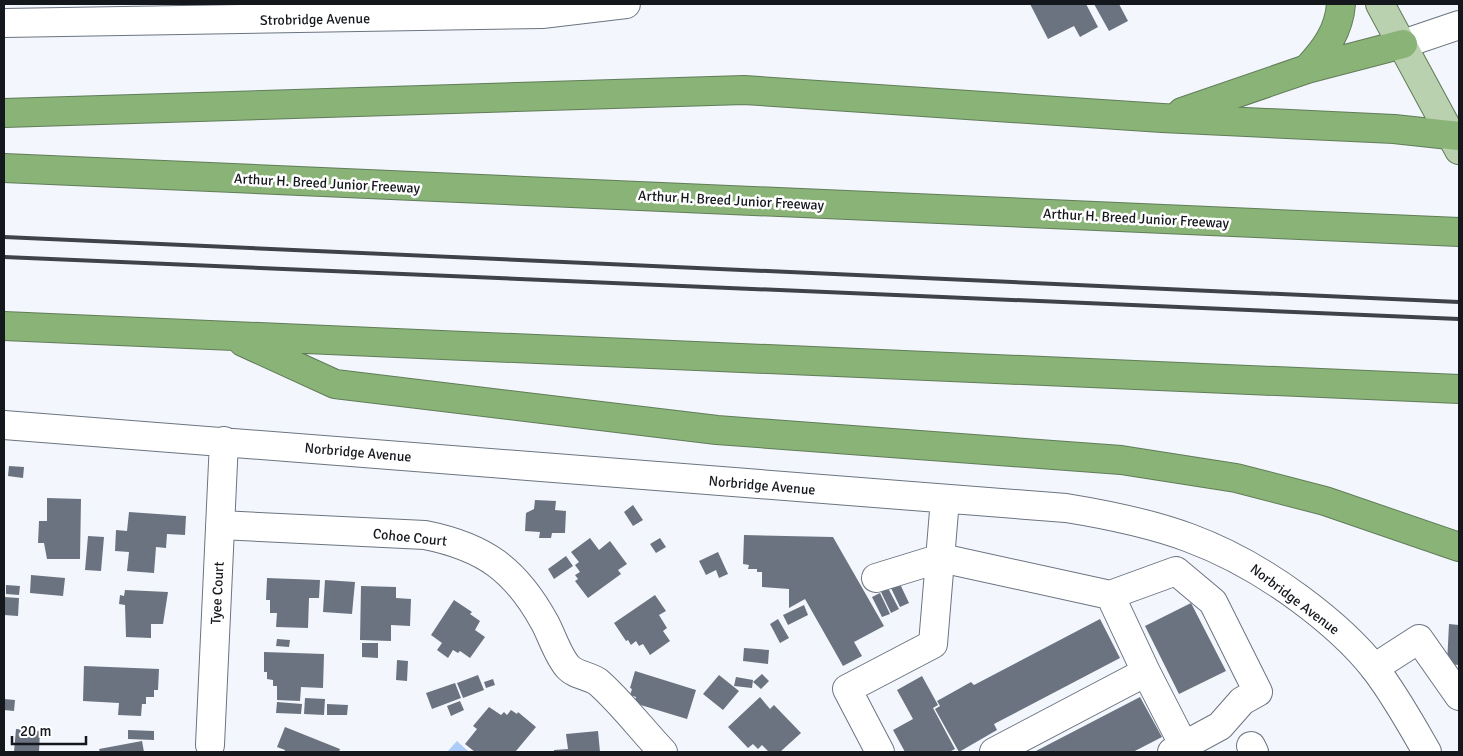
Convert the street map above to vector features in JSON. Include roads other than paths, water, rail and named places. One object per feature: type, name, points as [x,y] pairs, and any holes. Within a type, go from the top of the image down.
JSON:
[{"type":"highway","points":[[1307,69],[1329,44],[1338,24],[1341,4]]},
{"type":"highway","points":[[1162,118],[1307,69],[1403,44]]},
{"type":"highway","points":[[4,113],[744,90],[1162,118],[1394,128],[1456,140]]},
{"type":"highway","name":"Arthur H. Breed Junior Freeway","points":[[4,168],[1459,232]]},
{"type":"highway","points":[[4,326],[1450,388]]},
{"type":"highway","points":[[230,336],[335,384],[708,429],[1121,460],[1236,478],[1326,501],[1459,547]]},
{"type":"main road","points":[[1381,6],[1456,140]]},
{"type":"street","name":"Strobridge Avenue","points":[[8,16],[282,12],[542,14],[588,7],[626,4]]},
{"type":"street","points":[[1403,44],[1459,25]]},
{"type":"street","name":"Norbridge Avenue","points":[[4,425],[945,499],[1085,511],[1128,518],[1210,544],[1273,579],[1313,608],[1350,640],[1374,668],[1395,697],[1427,752]]},
{"type":"street","name":"Tyee Court","points":[[210,745],[224,441]]},
{"type":"street","points":[[880,752],[847,689],[932,644],[945,499]]},
{"type":"street","name":"Cohoe Court","points":[[220,526],[425,535],[453,541],[475,549],[497,562],[519,584],[544,621],[569,668],[598,682],[663,752]]},
{"type":"street","points":[[876,578],[941,558],[1110,595],[1176,571],[1213,602],[1258,692],[1242,701],[1220,726],[1178,749],[1146,672],[1110,595]]},
{"type":"street","points":[[1374,668],[1419,639],[1459,696]]},
{"type":"street","points":[[994,752],[1146,672]]},
{"type":"water","points":[[457,741],[469,752],[447,752]]},
{"type":"railway","points":[[4,237],[1459,302]]},
{"type":"railway","points":[[4,257],[1459,319]]}]
